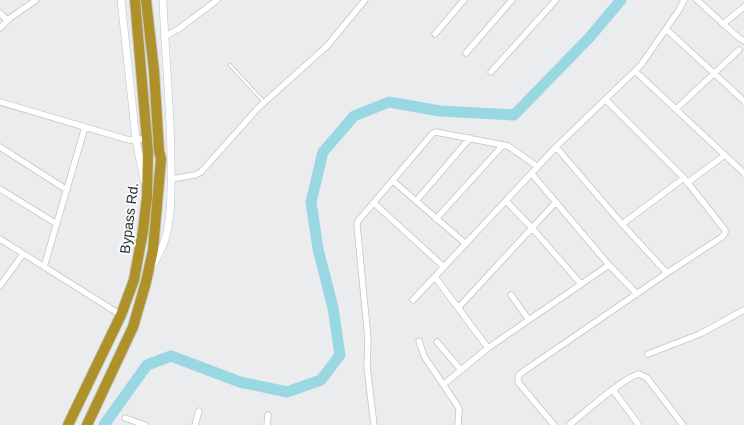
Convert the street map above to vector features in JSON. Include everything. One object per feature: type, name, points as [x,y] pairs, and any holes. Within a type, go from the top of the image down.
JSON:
[{"type":"highway","name":"Bypass Rd.","points":[[68,425],[121,315],[134,280],[143,231],[148,197],[148,152],[135,0]]},
{"type":"highway","name":"Bypass Rd.","points":[[87,425],[133,328],[152,254],[161,176],[161,159],[154,71],[146,0]]},
{"type":"highway","points":[[141,71],[154,71]]},
{"type":"street","points":[[0,28],[7,20],[36,0]]},
{"type":"street","points":[[121,0],[136,140],[148,197]]},
{"type":"street","points":[[148,270],[159,256],[167,231],[170,205],[171,123],[162,0]]},
{"type":"street","points":[[164,37],[180,28],[217,0]]},
{"type":"street","points":[[171,179],[195,175],[201,172],[264,102],[327,46],[365,0]]},
{"type":"street","points":[[436,34],[464,0]]},
{"type":"street","points":[[466,52],[512,0]]},
{"type":"street","points":[[545,0],[551,5]]},
{"type":"street","points":[[491,72],[556,0]]},
{"type":"street","points":[[413,300],[556,147],[641,66],[679,10],[684,0]]},
{"type":"street","points":[[697,0],[744,41]]},
{"type":"street","points":[[723,24],[744,7]]},
{"type":"street","points":[[0,13],[7,20]]},
{"type":"street","points":[[666,29],[743,98]]},
{"type":"street","points":[[676,109],[739,50]]},
{"type":"street","points":[[635,71],[744,173]]},
{"type":"street","points":[[554,425],[518,382],[519,375],[725,234],[723,227],[686,181],[606,100]]},
{"type":"street","points":[[0,102],[129,140],[147,138]]},
{"type":"street","points":[[44,267],[85,127]]},
{"type":"street","points":[[374,425],[367,367],[368,339],[358,221],[433,133],[439,131],[503,145],[513,149],[538,167]]},
{"type":"street","points":[[416,201],[470,138]]},
{"type":"street","points":[[436,218],[503,145]]},
{"type":"street","points":[[0,147],[67,190]]},
{"type":"street","points":[[556,147],[622,224],[667,273]]},
{"type":"street","points":[[622,224],[725,155]]},
{"type":"street","points":[[532,174],[609,265],[637,294]]},
{"type":"street","points":[[393,181],[466,244]]},
{"type":"street","points":[[0,189],[57,224]]},
{"type":"street","points":[[506,201],[581,284]]},
{"type":"street","points":[[458,308],[556,202]]},
{"type":"street","points":[[374,203],[444,267]]},
{"type":"street","points":[[0,239],[121,315]]},
{"type":"street","points":[[0,286],[23,254]]},
{"type":"street","points":[[444,384],[488,348],[609,265]]},
{"type":"street","points":[[435,277],[488,348]]},
{"type":"street","points":[[511,295],[529,320]]},
{"type":"street","points":[[648,354],[700,334],[744,310]]},
{"type":"street","points":[[419,341],[424,356],[458,405],[458,425]]},
{"type":"street","points":[[437,342],[460,370]]},
{"type":"street","points":[[569,425],[613,390],[635,375],[639,374],[647,378],[682,425]]},
{"type":"street","points":[[613,390],[639,425]]},
{"type":"street","points":[[195,425],[199,411]]},
{"type":"street","points":[[267,425],[268,416]]},
{"type":"street","points":[[125,418],[145,425]]},
{"type":"lane","points":[[230,65],[264,102]]},
{"type":"waterway","points":[[104,425],[147,365],[171,356],[240,382],[287,392],[321,380],[340,355],[333,308],[318,249],[311,202],[323,152],[354,116],[389,102],[440,111],[514,115],[589,38],[621,0]]}]
